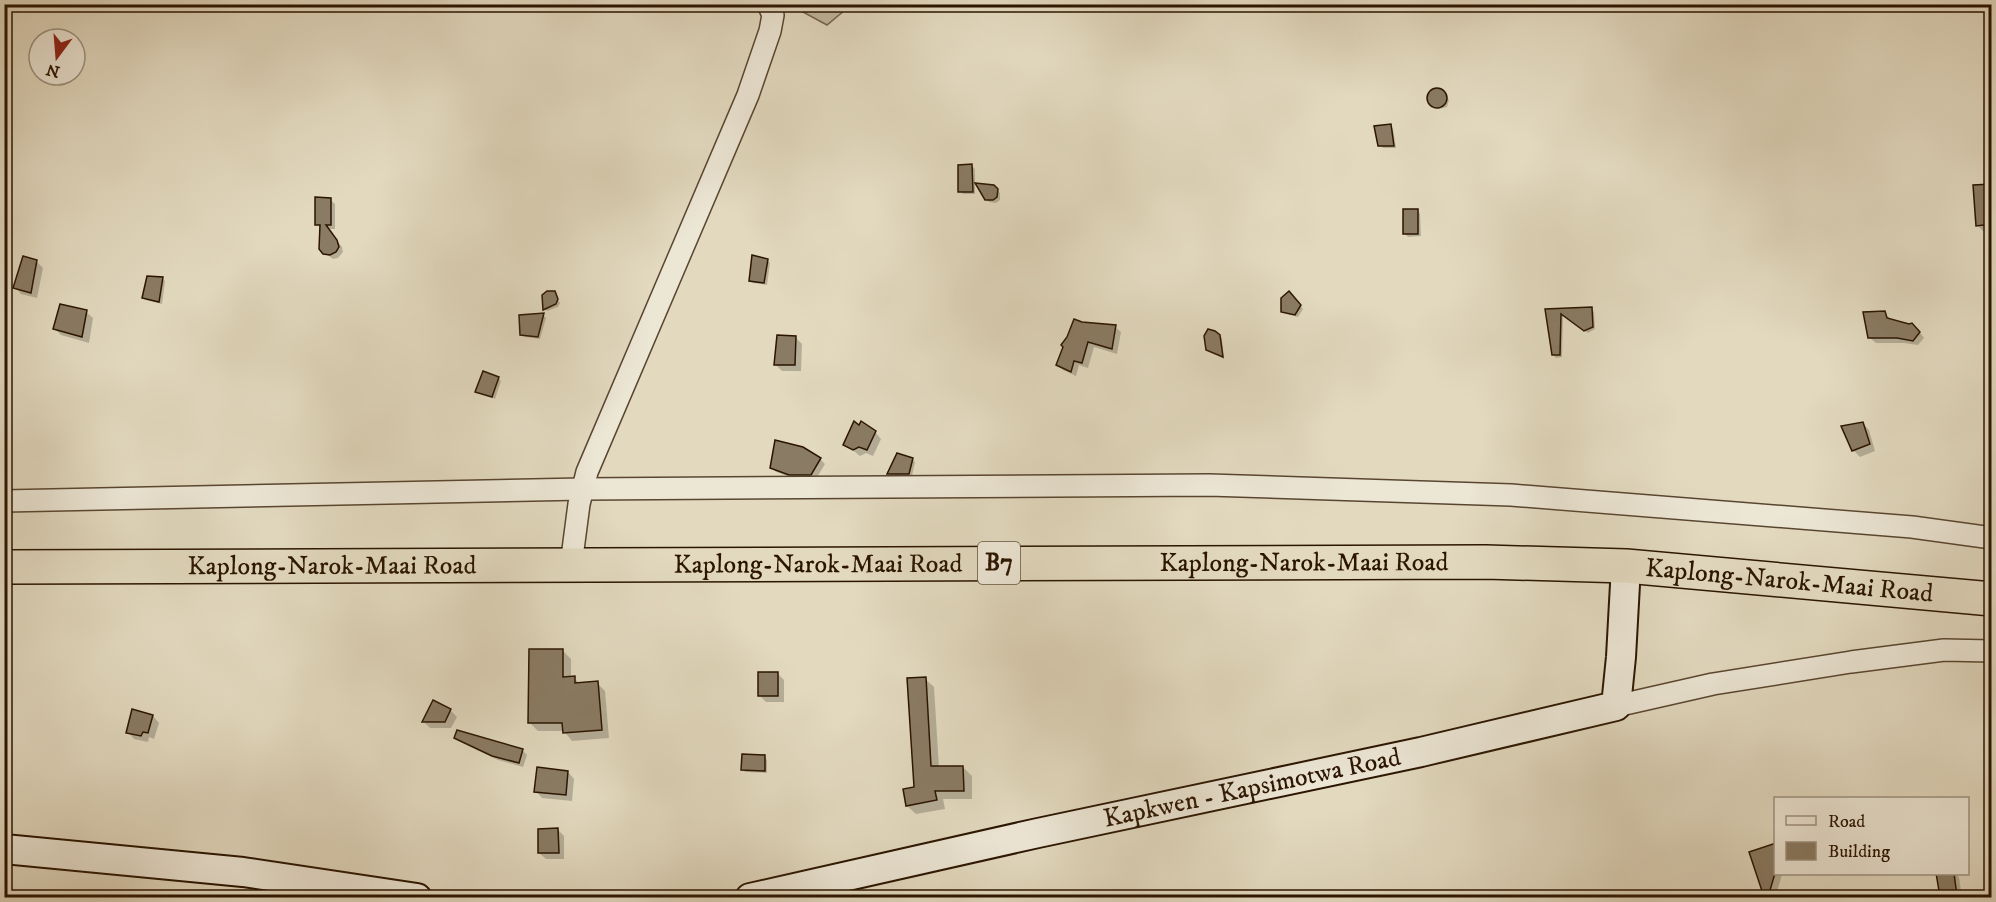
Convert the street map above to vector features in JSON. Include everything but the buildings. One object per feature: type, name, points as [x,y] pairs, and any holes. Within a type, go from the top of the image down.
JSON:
[{"type":"highway","name":"Kaplong-Narok-Maai Road","points":[[4,567],[1441,561],[1626,566],[1992,599]]},
{"type":"street","points":[[571,565],[582,489],[587,472],[748,95],[770,31],[773,15],[768,4]]},
{"type":"street","points":[[4,501],[582,489],[1209,485],[1499,494],[1912,527],[1992,538]]},
{"type":"street","points":[[1626,566],[1616,706],[1713,684],[1851,663],[1944,650],[1992,651]]},
{"type":"street","name":"Kapkwen - Kapsimotwa Road","points":[[750,897],[1410,754],[1616,706]]},
{"type":"street","points":[[4,849],[243,872],[417,897]]},
{"type":"shaded area","points":[[851,4],[827,25],[790,5]]}]
